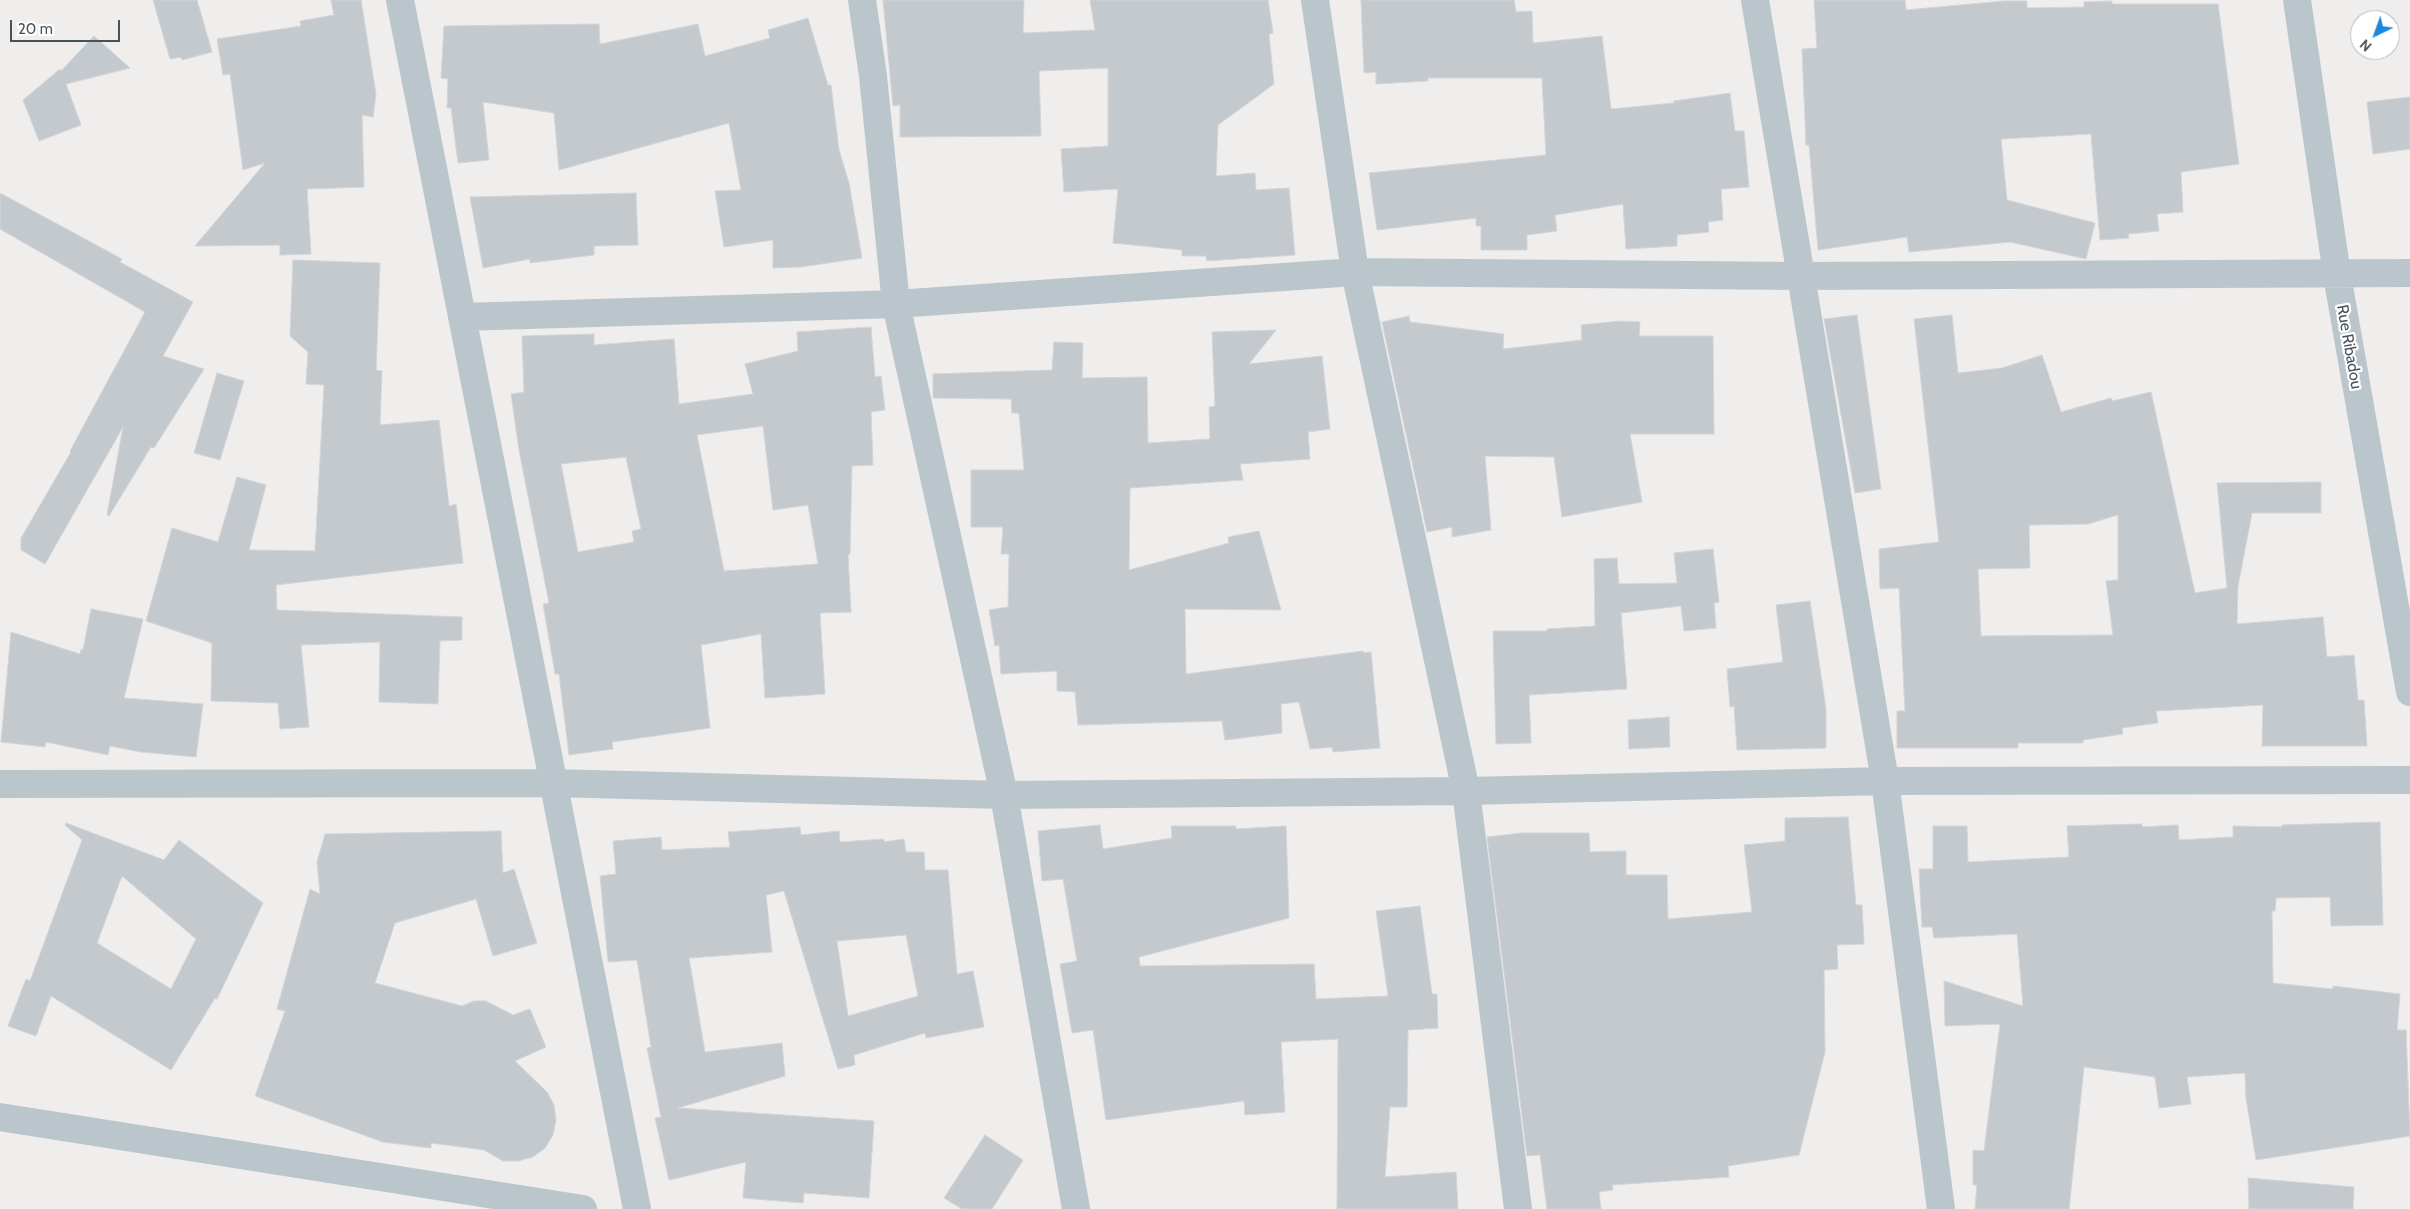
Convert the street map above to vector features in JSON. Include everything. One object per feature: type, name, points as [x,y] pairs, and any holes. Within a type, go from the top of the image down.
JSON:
[{"type":"street","points":[[400,0],[637,1209]]},
{"type":"street","points":[[862,0],[873,76],[896,304],[1004,795],[1076,1209]]},
{"type":"street","points":[[1315,0],[1355,272],[1466,791],[1518,1209]]},
{"type":"street","points":[[1755,0],[1799,276],[1884,781],[1941,1209]]},
{"type":"street","name":"Rue Ribadou","points":[[2297,0],[2337,274],[2410,692]]},
{"type":"street","points":[[462,317],[896,304],[1355,272],[1799,276],[2410,273]]},
{"type":"street","points":[[0,784],[553,783],[1004,795],[1466,791],[1884,781],[2410,780]]},
{"type":"street","points":[[0,1117],[583,1209]]},
{"type":"building","points":[[153,0],[197,0],[212,52],[182,60],[181,57],[170,59]]},
{"type":"building","points":[[331,0],[361,0],[376,94],[373,117],[362,115],[364,187],[307,189],[311,254],[280,255],[280,245],[195,246],[265,163],[243,170],[230,74],[223,75],[217,39],[301,26],[300,21],[334,15]]},
{"type":"building","points":[[883,0],[1024,0],[1023,33],[1095,30],[1090,0],[1268,0],[1273,33],[1269,34],[1274,84],[1218,125],[1216,176],[1255,173],[1256,190],[1289,188],[1295,255],[1207,261],[1206,256],[1182,256],[1182,250],[1113,243],[1118,189],[1064,192],[1061,149],[1108,146],[1108,68],[1039,71],[1041,136],[900,137],[900,105],[893,106]]},
{"type":"building","points":[[1361,0],[1514,0],[1516,12],[1532,11],[1533,43],[1602,36],[1611,109],[1674,103],[1674,101],[1730,93],[1735,131],[1744,131],[1749,187],[1721,189],[1723,220],[1708,222],[1709,232],[1677,235],[1677,246],[1626,249],[1623,204],[1555,215],[1557,231],[1527,235],[1527,250],[1481,250],[1481,226],[1476,226],[1476,218],[1377,230],[1369,173],[1546,155],[1542,78],[1428,78],[1428,81],[1376,84],[1376,72],[1364,73]]},
{"type":"building","points":[[1814,0],[1905,0],[1906,10],[2004,1],[2027,1],[2027,8],[2084,7],[2084,2],[2112,1],[2112,4],[2218,4],[2239,164],[2181,172],[2183,212],[2157,214],[2159,231],[2128,234],[2129,238],[2100,240],[2091,134],[2001,139],[2007,200],[2095,223],[2086,259],[2010,242],[1909,252],[1907,237],[1818,250],[1809,145],[1806,145],[1802,49],[1817,48]]},
{"type":"building","points":[[808,18],[828,85],[831,85],[839,150],[849,183],[862,258],[801,267],[773,268],[773,240],[724,247],[715,191],[741,190],[729,123],[559,170],[554,113],[483,102],[489,160],[458,163],[451,108],[447,108],[448,79],[441,78],[444,26],[599,24],[600,44],[698,24],[705,56],[770,38],[768,30]]},
{"type":"building","points":[[94,36],[130,68],[66,84],[81,125],[39,141],[23,100],[60,69],[61,71]]},
{"type":"building","points":[[2410,97],[2410,149],[2373,154],[2367,102]]},
{"type":"building","points":[[0,193],[122,259],[120,262],[193,302],[163,356],[204,369],[154,448],[151,447],[109,516],[107,515],[123,427],[45,564],[21,550],[21,538],[71,452],[145,312],[0,229]]},
{"type":"building","points":[[636,193],[638,245],[594,246],[594,255],[530,263],[530,259],[483,268],[470,197]]},
{"type":"building","points":[[293,260],[380,263],[376,370],[382,371],[380,425],[439,420],[449,506],[456,504],[463,563],[276,585],[277,610],[462,617],[462,640],[440,641],[438,704],[379,702],[380,642],[301,645],[309,727],[280,729],[278,703],[211,701],[212,643],[146,621],[172,528],[218,542],[237,477],[266,485],[249,550],[315,551],[324,385],[306,384],[308,352],[290,336]]},
{"type":"building","points":[[1857,315],[1881,489],[1855,493],[1824,319]]},
{"type":"building","points":[[1952,315],[1958,373],[2002,368],[2042,355],[2061,412],[2111,398],[2112,401],[2151,392],[2195,593],[2227,588],[2217,483],[2321,482],[2321,513],[2252,513],[2238,586],[2237,624],[2323,617],[2327,657],[2354,655],[2358,700],[2364,700],[2367,746],[2262,746],[2263,705],[2156,711],[2158,723],[2122,728],[2123,734],[2083,740],[2083,743],[2018,743],[2018,748],[1897,748],[1897,711],[1905,711],[1899,588],[1880,589],[1879,549],[1939,542],[1914,319]],"holes":[[[2118,515],[2118,580],[2106,581],[2113,635],[1981,636],[1978,569],[2030,568],[2029,525],[2088,524]]]},
{"type":"building","points":[[1409,316],[1410,322],[1504,334],[1503,349],[1582,340],[1581,325],[1620,321],[1640,322],[1639,336],[1713,336],[1714,434],[1630,434],[1642,502],[1562,517],[1554,457],[1485,456],[1491,530],[1452,537],[1452,527],[1427,532],[1382,322]]},
{"type":"building","points":[[871,327],[875,377],[881,376],[885,410],[871,412],[873,465],[852,466],[850,554],[848,555],[851,612],[820,613],[825,694],[765,698],[761,634],[701,645],[710,728],[612,742],[613,749],[569,755],[559,674],[555,674],[543,604],[549,603],[519,450],[511,394],[524,392],[522,336],[594,334],[594,345],[674,339],[679,404],[753,394],[745,364],[798,351],[797,332]],"holes":[[[763,426],[773,510],[808,505],[818,564],[724,571],[697,435]],[[626,457],[641,529],[632,531],[634,542],[578,552],[561,464]]]},
{"type":"building","points":[[1276,330],[1249,364],[1322,356],[1330,429],[1308,432],[1310,459],[1240,464],[1243,480],[1130,488],[1129,570],[1229,543],[1228,537],[1259,531],[1281,610],[1185,609],[1186,674],[1363,651],[1364,653],[1371,652],[1380,748],[1333,752],[1332,747],[1310,749],[1299,702],[1281,704],[1282,733],[1225,740],[1222,721],[1078,725],[1075,692],[1057,691],[1057,671],[1001,674],[999,645],[995,646],[989,610],[1008,607],[1009,554],[1001,554],[1003,527],[971,527],[971,470],[1024,470],[1019,413],[1012,413],[1011,399],[933,398],[933,374],[1052,370],[1054,342],[1083,343],[1082,378],[1147,377],[1148,443],[1210,439],[1209,407],[1215,406],[1212,332]]},
{"type":"building","points":[[217,373],[244,381],[220,460],[194,453]]},
{"type":"building","points":[[1713,549],[1719,602],[1714,603],[1716,628],[1684,631],[1681,606],[1621,613],[1627,689],[1529,695],[1531,743],[1496,744],[1493,631],[1547,631],[1547,629],[1595,626],[1594,559],[1617,558],[1619,584],[1677,583],[1674,553]]},
{"type":"building","points":[[1810,601],[1826,709],[1826,748],[1737,750],[1734,706],[1730,707],[1727,669],[1783,662],[1776,605]]},
{"type":"building","points":[[91,609],[143,619],[124,698],[203,704],[196,757],[141,752],[110,746],[108,755],[46,742],[45,747],[1,742],[11,632],[80,654],[81,649],[83,650]]},
{"type":"building","points":[[1669,717],[1670,747],[1629,749],[1628,720]]},
{"type":"building","points":[[1848,817],[1856,905],[1862,905],[1864,944],[1837,945],[1838,969],[1824,970],[1825,1052],[1799,1155],[1728,1166],[1729,1177],[1612,1185],[1613,1190],[1599,1192],[1601,1209],[1547,1209],[1540,1155],[1527,1156],[1487,837],[1521,833],[1589,833],[1590,852],[1626,851],[1626,875],[1667,875],[1668,919],[1752,912],[1744,845],[1785,841],[1785,818]]},
{"type":"building","points":[[2380,822],[2383,925],[2331,926],[2330,897],[2276,898],[2275,911],[2272,911],[2273,983],[2333,989],[2333,986],[2400,994],[2397,1030],[2406,1030],[2410,1136],[2256,1160],[2246,1098],[2245,1073],[2187,1077],[2191,1104],[2159,1108],[2155,1077],[2084,1067],[2069,1209],[1975,1209],[1977,1185],[1973,1185],[1973,1150],[1984,1151],[2000,1024],[1945,1026],[1944,981],[2023,1006],[2017,934],[1934,938],[1932,927],[1922,927],[1919,869],[1933,869],[1933,826],[1967,826],[1968,862],[2069,857],[2067,826],[2142,824],[2142,827],[2178,825],[2179,840],[2233,837],[2233,826],[2282,827],[2282,825]]},
{"type":"building","points":[[66,823],[164,860],[179,840],[263,903],[217,999],[215,998],[171,1070],[51,996],[36,1036],[8,1026],[26,979],[30,981],[82,840],[65,825]],"holes":[[[122,876],[196,939],[171,989],[97,943]]]},
{"type":"building","points":[[1100,825],[1103,849],[1172,838],[1171,826],[1236,826],[1236,829],[1286,826],[1289,918],[1139,957],[1140,966],[1314,964],[1316,999],[1388,996],[1376,911],[1420,906],[1432,994],[1437,994],[1438,1028],[1408,1030],[1407,1107],[1390,1107],[1385,1177],[1456,1172],[1458,1209],[1337,1209],[1338,1039],[1281,1042],[1285,1112],[1245,1115],[1244,1101],[1106,1120],[1093,1030],[1072,1033],[1060,964],[1077,961],[1063,879],[1042,881],[1038,831]]},
{"type":"building","points":[[800,827],[801,835],[839,831],[840,842],[884,839],[884,842],[904,839],[906,852],[924,852],[925,870],[948,870],[957,974],[973,971],[984,1027],[926,1038],[925,1033],[854,1055],[855,1065],[838,1069],[784,891],[766,895],[772,952],[689,958],[705,1052],[782,1043],[785,1076],[678,1108],[874,1121],[869,1198],[804,1193],[803,1203],[743,1198],[746,1162],[669,1180],[655,1118],[661,1117],[647,1048],[651,1047],[637,960],[608,962],[600,876],[616,874],[613,841],[661,837],[662,850],[730,847],[728,832]],"holes":[[[906,935],[918,996],[848,1016],[837,941]]]},
{"type":"building","points":[[501,831],[503,873],[514,869],[537,943],[493,956],[476,899],[395,923],[375,983],[462,1006],[474,1001],[486,1001],[513,1015],[530,1009],[546,1047],[515,1061],[547,1092],[554,1105],[556,1120],[553,1135],[545,1148],[533,1157],[518,1161],[503,1161],[484,1150],[431,1143],[431,1148],[383,1142],[255,1096],[285,1011],[277,1009],[310,889],[320,894],[317,862],[325,834]]},
{"type":"building","points":[[985,1135],[1023,1160],[992,1209],[962,1209],[944,1198]]},
{"type":"building","points":[[2248,1178],[2354,1187],[2353,1209],[2249,1209]]}]
